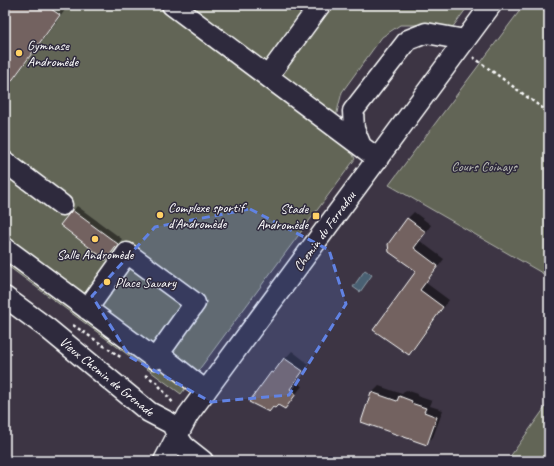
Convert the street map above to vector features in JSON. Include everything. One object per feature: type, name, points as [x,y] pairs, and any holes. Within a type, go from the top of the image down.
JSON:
[{"type":"street","points":[[172,5],[378,159]]},
{"type":"street","points":[[268,76],[320,5]]},
{"type":"street","name":"Chemin du Ferradou","points":[[164,461],[178,437],[188,415],[491,5]]},
{"type":"street","points":[[361,146],[354,129],[353,111],[408,40],[426,33],[462,44]]},
{"type":"street","points":[[5,162],[62,205]]},
{"type":"street","points":[[5,248],[87,309],[153,362],[206,391]]},
{"type":"street","points":[[87,309],[127,253],[195,303],[153,362]]},
{"type":"street","name":"Vieux Chemin de Grenade","points":[[5,297],[47,328],[149,412],[172,424],[184,446],[203,461]]},
{"type":"path","points":[[462,44],[549,113]]},
{"type":"path","name":"Vieux Chemin de Grenade","points":[[68,321],[124,360]]},
{"type":"path","name":"Vieux Chemin de Grenade","points":[[153,362],[156,382],[177,406]]},
{"type":"highlighted area","points":[[250,209],[329,250],[346,304],[289,395],[211,402],[130,357],[92,296],[155,227]]},
{"type":"green space","name":"Complexe sportif d'Andromède","points":[[5,5],[469,5],[452,28],[429,25],[400,25],[382,37],[342,92],[338,108],[336,118],[355,159],[181,394],[5,264]]},
{"type":"green space","name":"Cours Coinays","points":[[524,5],[549,5],[549,277],[389,185]]},
{"type":"green space","points":[[549,402],[549,461],[507,461]]},
{"type":"water","points":[[365,270],[372,275],[360,292],[353,287]]},
{"type":"building","name":"Gymnase Andromède","points":[[5,5],[45,5],[60,15],[5,90]]},
{"type":"building","name":"Salle Andromède","points":[[72,210],[118,244],[106,260],[60,225]]},
{"type":"building","points":[[407,218],[426,232],[414,248],[438,266],[420,290],[443,307],[409,355],[373,330],[416,271],[389,252],[388,244]]},
{"type":"building","points":[[284,358],[303,371],[290,389],[296,394],[285,409],[278,405],[275,408],[273,407],[269,412],[249,402],[271,372],[273,373]]},
{"type":"building","points":[[371,392],[397,401],[399,396],[412,401],[411,403],[426,408],[424,412],[437,417],[427,445],[361,422]]},
{"type":"place","name":"Gymnase Andromède","points":[[19,53]]},
{"type":"place","name":"Complexe sportif d'Andromède","points":[[160,215]]},
{"type":"place","name":"Stade Andromède","points":[[316,216]]},
{"type":"place","name":"Salle Andromède","points":[[95,239]]},
{"type":"place","name":"Place Savary","points":[[107,282]]}]
